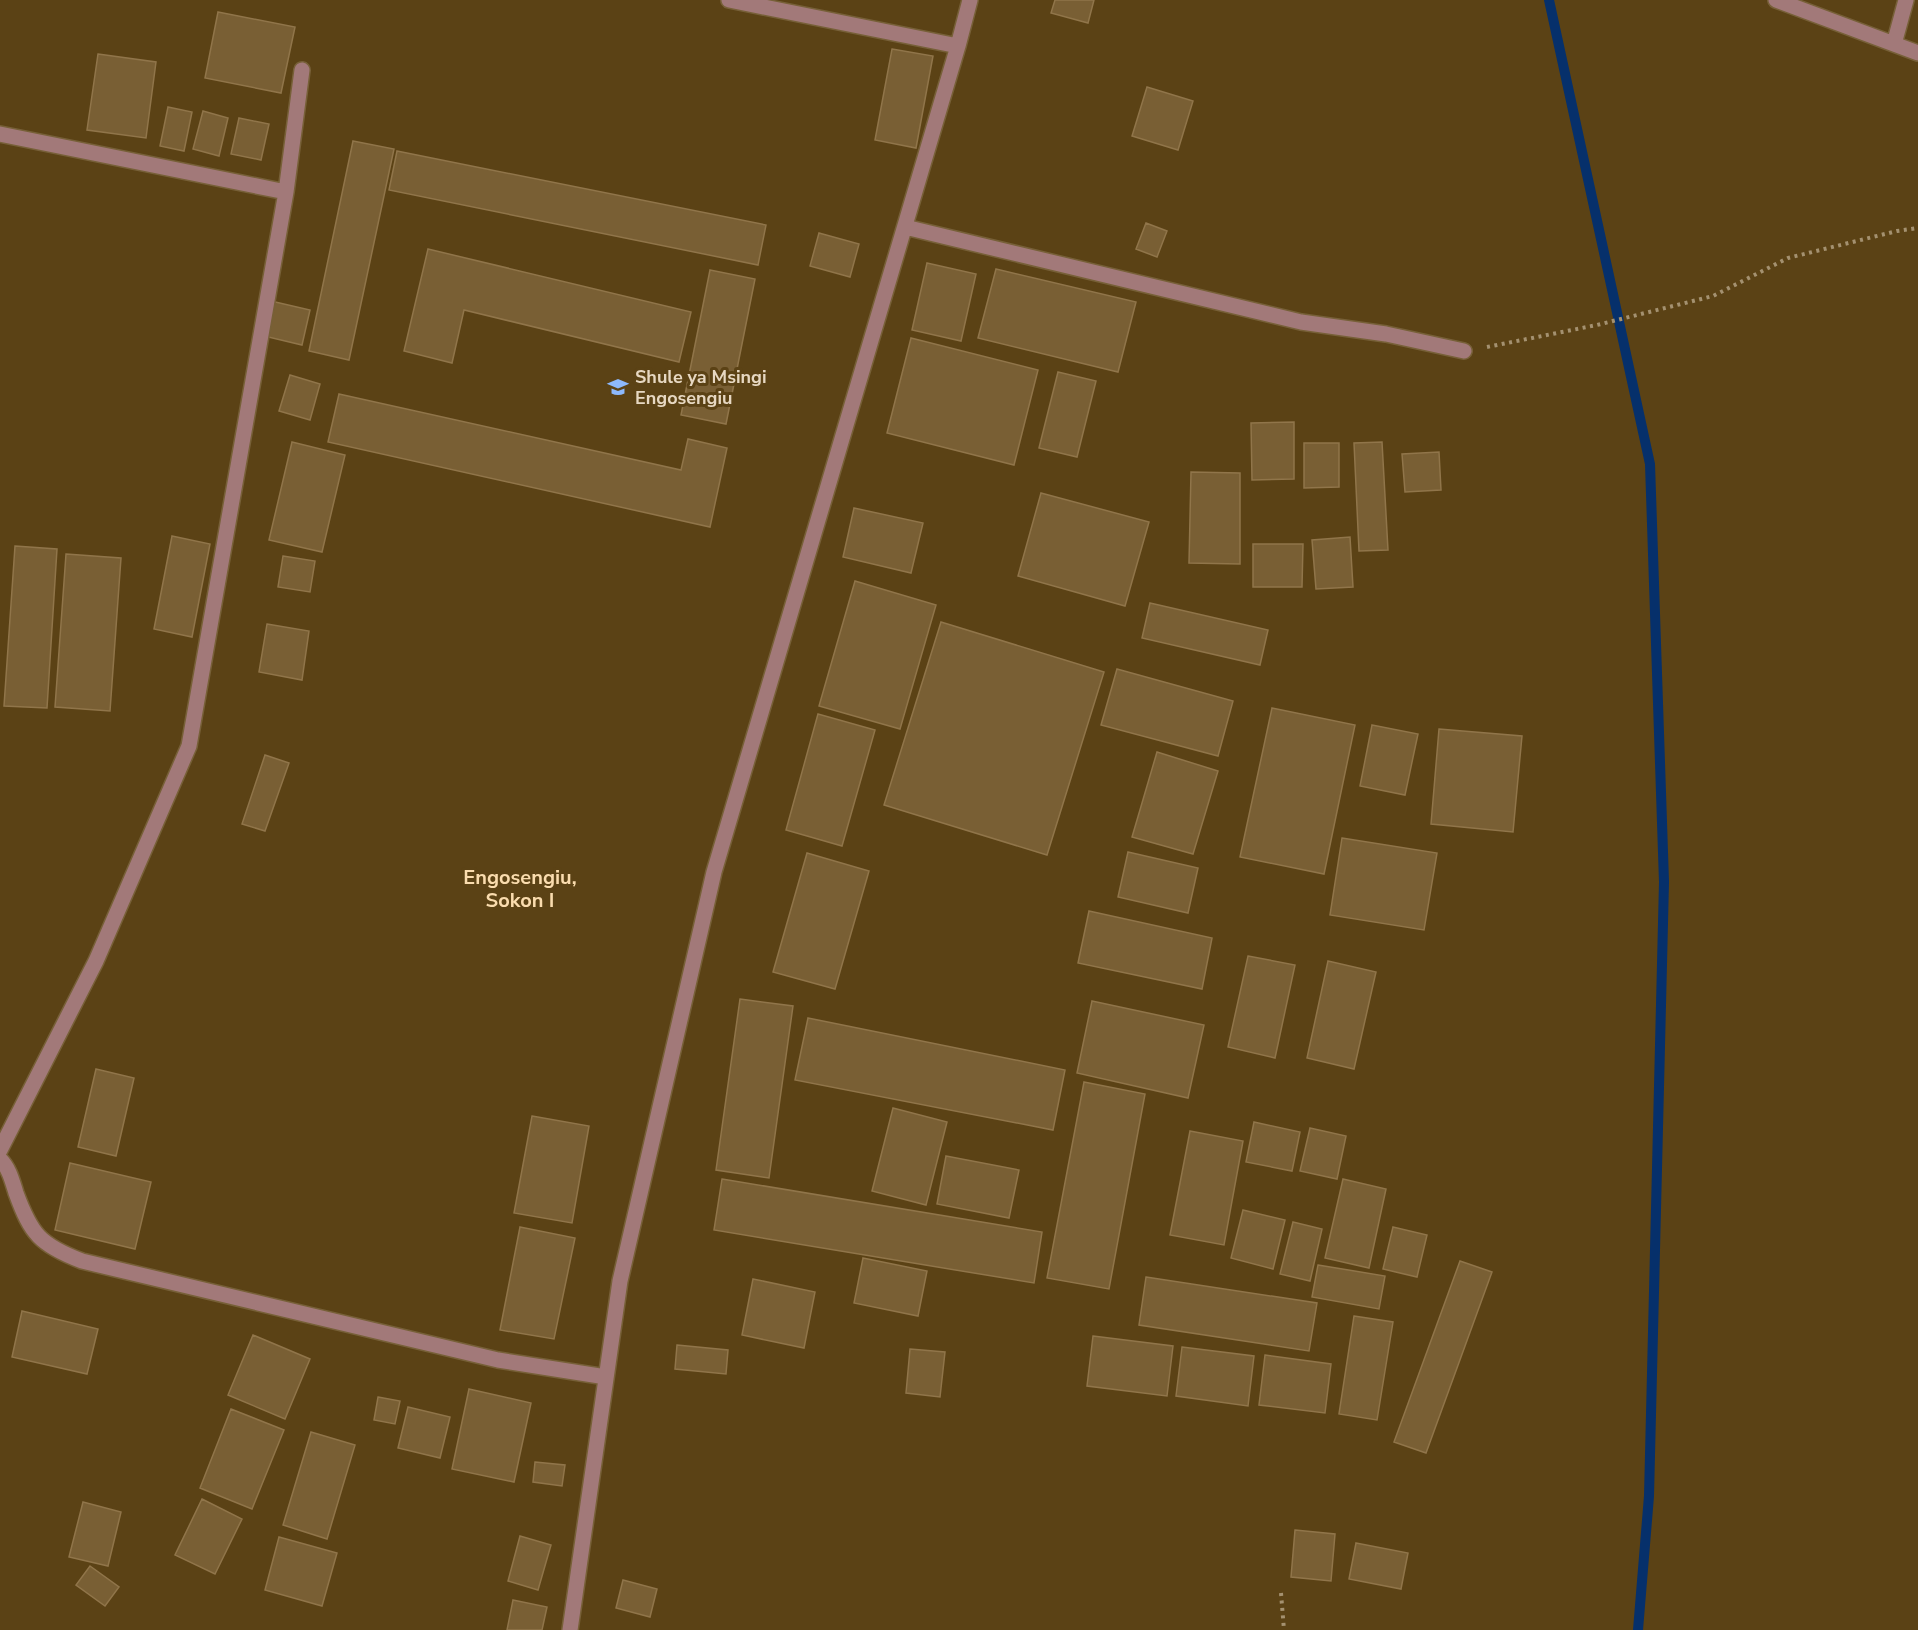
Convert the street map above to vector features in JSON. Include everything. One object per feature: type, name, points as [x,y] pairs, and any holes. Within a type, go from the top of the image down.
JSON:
[{"type":"street","points":[[729,0],[958,46]]},
{"type":"street","points":[[570,1630],[620,1281],[714,872],[970,0]]},
{"type":"street","points":[[1776,0],[1918,53]]},
{"type":"street","points":[[1894,44],[1906,0]]},
{"type":"street","points":[[0,1150],[96,961],[189,746],[286,192],[302,70]]},
{"type":"street","points":[[0,134],[286,192]]},
{"type":"street","points":[[905,227],[1302,322],[1386,334],[1464,351]]},
{"type":"street","points":[[0,1159],[7,1166],[27,1221],[41,1239],[60,1253],[82,1262],[498,1360],[606,1377]]},
{"type":"path","points":[[1464,351],[1597,325],[1713,296],[1788,258],[1918,228]]},
{"type":"path","points":[[1281,1593],[1284,1630]]},
{"type":"building","points":[[1055,0],[1094,0],[1088,23],[1051,13]]},
{"type":"building","points":[[218,12],[295,27],[281,93],[205,78]]},
{"type":"building","points":[[892,49],[933,56],[916,148],[875,140]]},
{"type":"building","points":[[98,54],[156,62],[146,138],[87,130]]},
{"type":"building","points":[[1147,87],[1193,101],[1178,150],[1132,136]]},
{"type":"building","points":[[168,107],[192,112],[184,151],[160,146]]},
{"type":"building","points":[[203,111],[228,118],[219,156],[193,149]]},
{"type":"building","points":[[239,118],[269,124],[261,160],[231,154]]},
{"type":"building","points":[[353,141],[394,149],[349,360],[309,351]]},
{"type":"building","points":[[397,151],[766,225],[758,265],[389,190]]},
{"type":"building","points":[[1146,223],[1167,231],[1157,257],[1136,249]]},
{"type":"building","points":[[819,233],[859,244],[850,277],[810,266]]},
{"type":"building","points":[[428,249],[691,312],[679,362],[464,310],[452,363],[404,351]]},
{"type":"building","points":[[927,263],[976,274],[961,341],[912,330]]},
{"type":"building","points":[[996,269],[1136,302],[1118,372],[978,338]]},
{"type":"building","points":[[710,270],[755,279],[726,424],[681,415]]},
{"type":"building","points":[[271,301],[310,310],[302,345],[264,336]]},
{"type":"building","points":[[911,338],[1038,370],[1014,465],[887,433]]},
{"type":"building","points":[[1058,372],[1096,381],[1077,457],[1039,448]]},
{"type":"building","points":[[290,375],[320,384],[310,420],[279,411]]},
{"type":"building","points":[[339,394],[681,470],[688,439],[727,448],[710,527],[328,442]]},
{"type":"building","points":[[1294,422],[1294,479],[1252,480],[1251,423]]},
{"type":"building","points":[[292,442],[345,455],[322,552],[269,540]]},
{"type":"building","points":[[1382,442],[1388,550],[1359,551],[1354,443]]},
{"type":"building","points":[[1304,443],[1339,443],[1339,487],[1304,488]]},
{"type":"building","points":[[1439,452],[1441,490],[1405,492],[1402,454]]},
{"type":"building","points":[[1191,472],[1240,473],[1240,564],[1189,563]]},
{"type":"building","points":[[1041,493],[1149,522],[1125,606],[1018,576]]},
{"type":"building","points":[[854,508],[923,523],[911,573],[843,557]]},
{"type":"building","points":[[172,536],[210,544],[192,637],[154,629]]},
{"type":"building","points":[[1350,537],[1353,587],[1316,589],[1312,540]]},
{"type":"building","points":[[1253,544],[1303,544],[1302,587],[1253,587]]},
{"type":"building","points":[[15,546],[57,549],[47,708],[4,706]]},
{"type":"building","points":[[66,554],[121,558],[110,711],[55,707]]},
{"type":"building","points":[[283,556],[315,561],[310,592],[278,587]]},
{"type":"building","points":[[855,581],[936,605],[900,729],[819,706]]},
{"type":"building","points":[[1150,603],[1268,630],[1260,665],[1142,638]]},
{"type":"building","points":[[941,622],[1104,672],[1047,855],[884,805]]},
{"type":"building","points":[[267,624],[309,631],[302,680],[259,672]]},
{"type":"building","points":[[1117,669],[1233,701],[1218,756],[1101,725]]},
{"type":"building","points":[[1272,708],[1355,725],[1324,874],[1240,857]]},
{"type":"building","points":[[818,714],[875,730],[842,846],[786,830]]},
{"type":"building","points":[[1372,725],[1418,734],[1405,795],[1360,786]]},
{"type":"building","points":[[1439,729],[1522,736],[1513,832],[1431,824]]},
{"type":"building","points":[[1157,752],[1218,771],[1193,854],[1132,837]]},
{"type":"building","points":[[265,755],[289,763],[265,831],[242,824]]},
{"type":"building","points":[[1342,838],[1437,853],[1424,930],[1330,915]]},
{"type":"building","points":[[1128,852],[1198,868],[1188,913],[1118,897]]},
{"type":"building","points":[[807,853],[869,871],[835,989],[773,972]]},
{"type":"building","points":[[1089,911],[1212,938],[1202,989],[1078,963]]},
{"type":"building","points":[[1248,956],[1295,965],[1275,1058],[1228,1047]]},
{"type":"building","points":[[1328,961],[1376,972],[1354,1069],[1307,1058]]},
{"type":"building","points":[[740,999],[793,1006],[769,1178],[716,1170]]},
{"type":"building","points":[[1092,1001],[1204,1025],[1188,1098],[1077,1073]]},
{"type":"building","points":[[808,1018],[1065,1070],[1053,1130],[795,1080]]},
{"type":"building","points":[[96,1069],[134,1078],[116,1156],[78,1147]]},
{"type":"building","points":[[1084,1082],[1145,1094],[1109,1289],[1047,1278]]},
{"type":"building","points":[[893,1108],[947,1122],[926,1205],[872,1191]]},
{"type":"building","points":[[532,1116],[589,1126],[572,1223],[514,1213]]},
{"type":"building","points":[[1254,1122],[1300,1132],[1292,1171],[1246,1162]]},
{"type":"building","points":[[1310,1128],[1346,1136],[1337,1179],[1300,1171]]},
{"type":"building","points":[[1190,1131],[1243,1141],[1224,1245],[1170,1235]]},
{"type":"building","points":[[946,1156],[1019,1170],[1009,1218],[937,1204]]},
{"type":"building","points":[[70,1163],[151,1182],[135,1249],[55,1230]]},
{"type":"building","points":[[722,1179],[1042,1232],[1034,1283],[714,1230]]},
{"type":"building","points":[[1343,1179],[1386,1189],[1369,1268],[1325,1258]]},
{"type":"building","points":[[1243,1210],[1285,1220],[1273,1269],[1231,1258]]},
{"type":"building","points":[[1293,1222],[1322,1229],[1310,1281],[1280,1274]]},
{"type":"building","points":[[520,1227],[575,1238],[554,1339],[500,1330]]},
{"type":"building","points":[[1393,1227],[1427,1235],[1417,1277],[1383,1269]]},
{"type":"building","points":[[863,1258],[927,1271],[918,1316],[854,1303]]},
{"type":"building","points":[[1460,1261],[1492,1272],[1426,1453],[1394,1442]]},
{"type":"building","points":[[1318,1265],[1385,1276],[1379,1309],[1312,1297]]},
{"type":"building","points":[[1146,1277],[1317,1303],[1309,1351],[1139,1325]]},
{"type":"building","points":[[753,1279],[815,1292],[804,1348],[742,1335]]},
{"type":"building","points":[[22,1311],[98,1329],[87,1374],[12,1357]]},
{"type":"building","points":[[1354,1316],[1393,1322],[1377,1420],[1339,1414]]},
{"type":"building","points":[[253,1335],[310,1359],[285,1419],[228,1395]]},
{"type":"building","points":[[1093,1336],[1173,1346],[1167,1396],[1087,1386]]},
{"type":"building","points":[[677,1345],[728,1350],[726,1374],[675,1369]]},
{"type":"building","points":[[1182,1347],[1254,1356],[1248,1406],[1176,1396]]},
{"type":"building","points":[[910,1349],[945,1352],[940,1397],[906,1393]]},
{"type":"building","points":[[1265,1355],[1331,1364],[1325,1413],[1259,1405]]},
{"type":"building","points":[[469,1389],[531,1403],[514,1482],[452,1469]]},
{"type":"building","points":[[378,1397],[400,1401],[395,1424],[374,1420]]},
{"type":"building","points":[[408,1407],[450,1417],[440,1458],[398,1448]]},
{"type":"building","points":[[231,1409],[284,1430],[252,1509],[200,1488]]},
{"type":"building","points":[[311,1432],[355,1445],[327,1539],[283,1525]]},
{"type":"building","points":[[535,1462],[565,1465],[562,1486],[533,1482]]},
{"type":"building","points":[[202,1499],[242,1519],[215,1574],[175,1555]]},
{"type":"building","points":[[83,1502],[121,1512],[108,1566],[69,1557]]},
{"type":"building","points":[[1295,1530],[1335,1534],[1331,1581],[1291,1577]]},
{"type":"building","points":[[520,1536],[551,1545],[538,1590],[508,1581]]},
{"type":"building","points":[[279,1537],[337,1553],[322,1606],[265,1590]]},
{"type":"building","points":[[1356,1543],[1408,1553],[1401,1589],[1349,1579]]},
{"type":"building","points":[[90,1566],[119,1587],[105,1606],[76,1585]]},
{"type":"building","points":[[623,1580],[657,1589],[650,1617],[616,1608]]},
{"type":"building","points":[[513,1600],[547,1607],[542,1630],[507,1630]]},
{"type":"waterway","points":[[1549,0],[1650,464],[1664,882],[1649,1496],[1638,1630]]},
{"type":"place","name":"Shule ya Msingi Engosengiu","points":[[618,387]]},
{"type":"district","name":"Engosengiu, Sokon I","points":[[520,888]]}]
